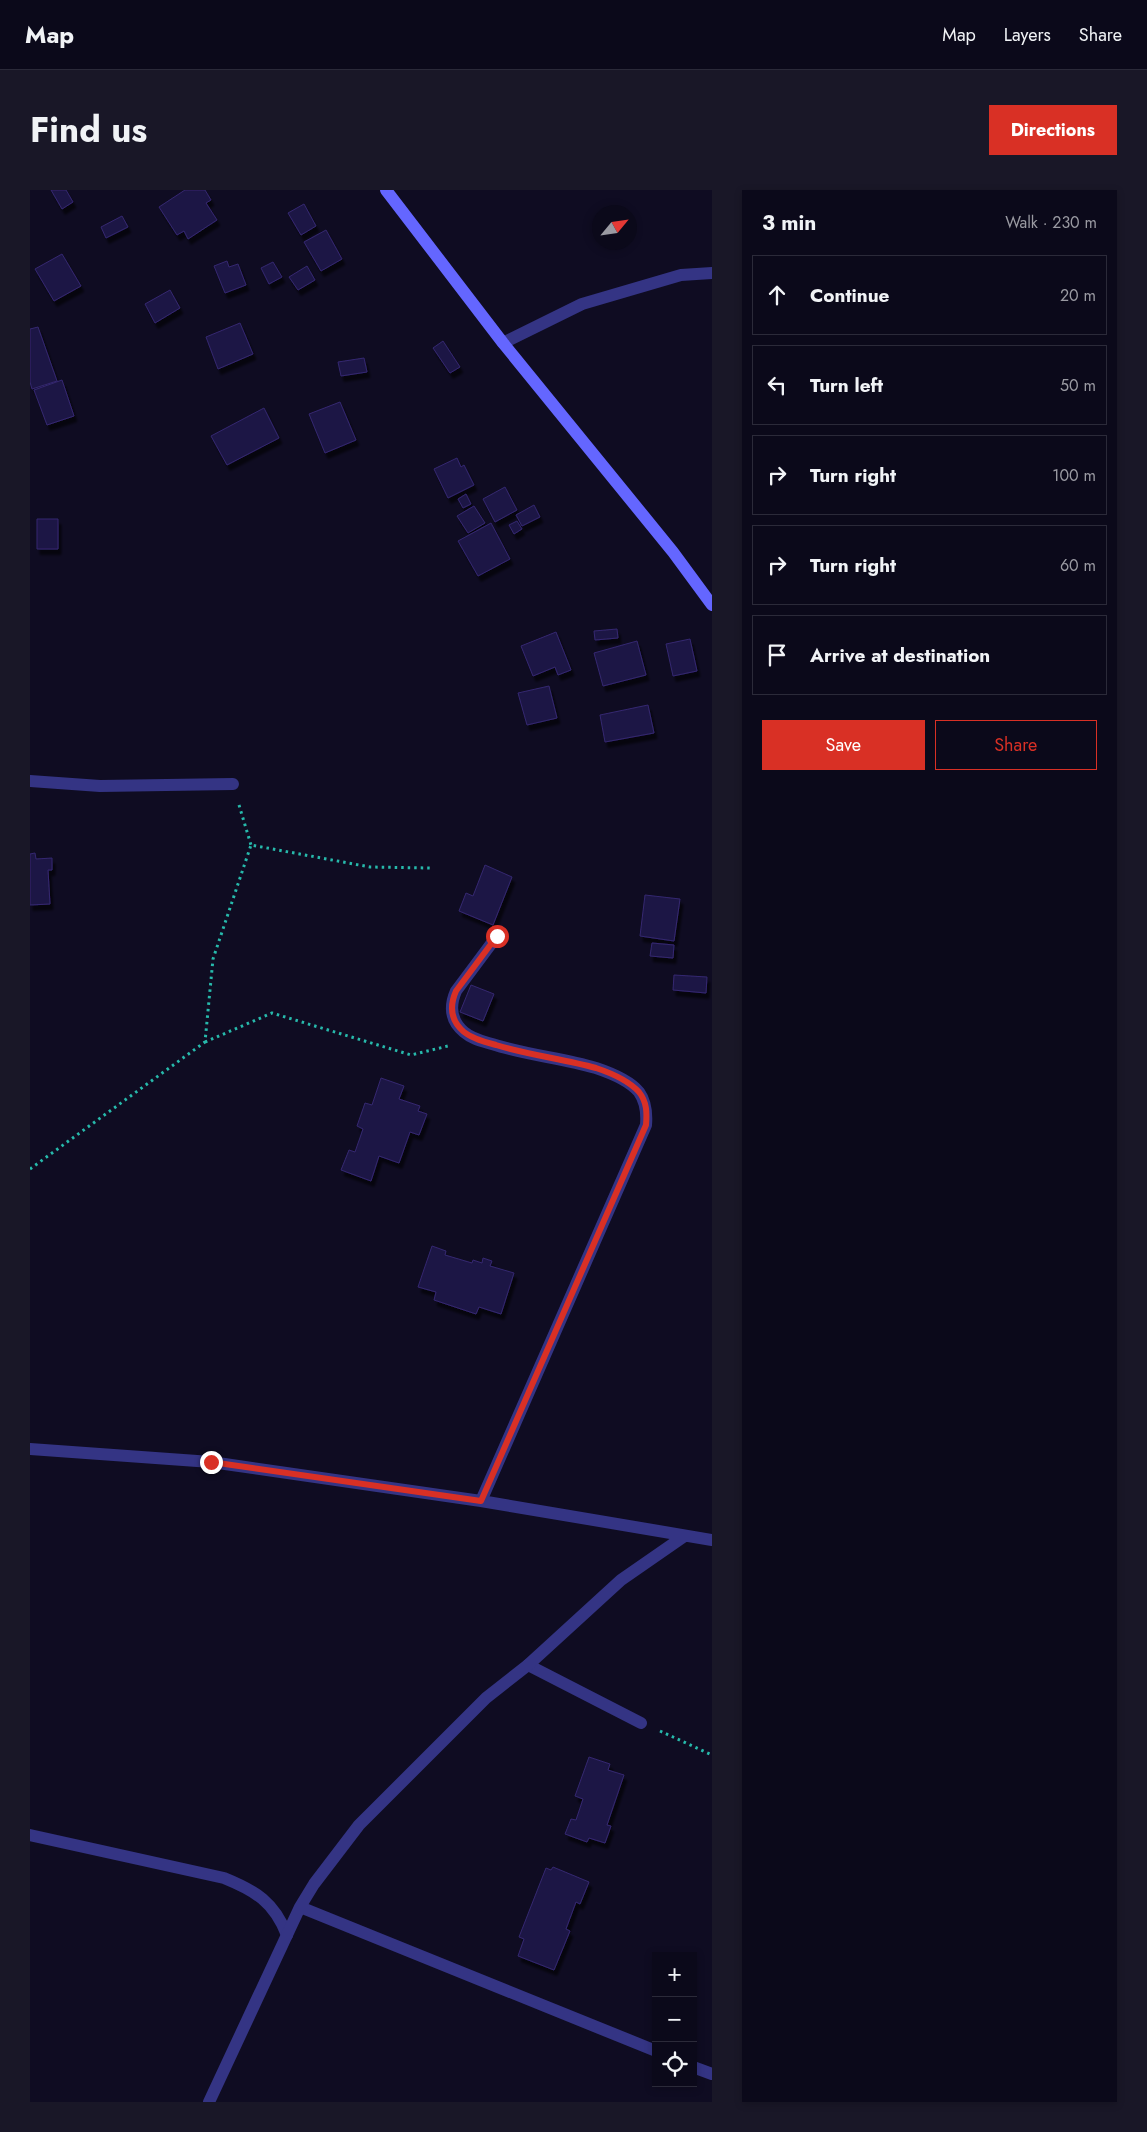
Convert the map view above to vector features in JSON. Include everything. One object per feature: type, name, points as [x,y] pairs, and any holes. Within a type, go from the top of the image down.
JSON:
[{"type":"street","points":[[386,190],[503,343],[673,552],[712,605]]},
{"type":"street","points":[[503,343],[582,304],[681,275],[712,273]]},
{"type":"street","points":[[30,781],[100,786],[233,784]]},
{"type":"street","points":[[481,1501],[646,1125],[647,1112],[644,1100],[639,1093],[620,1078],[596,1068],[516,1052],[476,1039],[465,1033],[455,1022],[452,1012],[452,1000],[456,991],[497,936]]},
{"type":"street","points":[[30,1449],[211,1462],[481,1501],[684,1537],[712,1540]]},
{"type":"street","points":[[209,2102],[300,1907],[324,1869],[359,1825],[486,1698],[528,1665],[620,1580],[684,1537]]},
{"type":"street","points":[[528,1665],[641,1723]]},
{"type":"street","points":[[30,1835],[224,1878],[252,1890],[272,1907],[287,1935]]},
{"type":"street","points":[[300,1907],[652,2049]]},
{"type":"street","points":[[697,2068],[712,2074]]},
{"type":"path","points":[[205,1042],[213,959],[251,845],[233,784]]},
{"type":"path","points":[[251,845],[370,867],[430,868]]},
{"type":"path","points":[[30,1169],[205,1042],[272,1013],[411,1054],[476,1039]]},
{"type":"path","points":[[641,1723],[712,1755]]},
{"type":"building","points":[[51,190],[66,190],[73,202],[62,209]]},
{"type":"building","points":[[185,190],[205,190],[211,200],[206,203],[217,220],[188,239],[184,231],[177,235],[159,207]]},
{"type":"building","points":[[304,204],[316,226],[301,235],[288,213]]},
{"type":"building","points":[[122,216],[128,227],[106,238],[101,227]]},
{"type":"building","points":[[326,230],[342,259],[321,271],[304,242]]},
{"type":"building","points":[[62,254],[81,286],[54,301],[35,269]]},
{"type":"building","points":[[227,261],[229,267],[238,264],[246,285],[225,293],[214,266]]},
{"type":"building","points":[[273,262],[282,277],[269,284],[261,268]]},
{"type":"building","points":[[307,266],[315,280],[298,290],[289,277]]},
{"type":"building","points":[[170,290],[180,308],[155,323],[145,304]]},
{"type":"building","points":[[240,323],[253,354],[218,369],[206,337]]},
{"type":"building","points":[[38,327],[57,381],[32,389],[30,382],[30,329]]},
{"type":"building","points":[[443,341],[460,367],[450,373],[433,348]]},
{"type":"building","points":[[364,358],[367,372],[341,376],[338,362]]},
{"type":"building","points":[[62,380],[74,416],[47,425],[34,390]]},
{"type":"building","points":[[340,402],[356,440],[325,453],[309,414]]},
{"type":"building","points":[[264,408],[279,438],[227,465],[211,436]]},
{"type":"building","points":[[457,458],[461,467],[464,465],[474,485],[448,498],[434,469]]},
{"type":"building","points":[[505,487],[517,510],[495,522],[483,499]]},
{"type":"building","points":[[466,494],[471,504],[463,508],[458,499]]},
{"type":"building","points":[[534,505],[540,517],[522,526],[516,515]]},
{"type":"building","points":[[474,506],[485,523],[468,533],[457,516]]},
{"type":"building","points":[[37,519],[58,519],[58,549],[37,549]]},
{"type":"building","points":[[517,521],[522,529],[514,534],[509,525]]},
{"type":"building","points":[[491,523],[510,559],[478,576],[458,541]]},
{"type":"building","points":[[617,629],[618,638],[595,640],[594,631]]},
{"type":"building","points":[[556,632],[571,670],[558,675],[555,667],[533,676],[521,646]]},
{"type":"building","points":[[690,639],[697,671],[673,676],[666,644]]},
{"type":"building","points":[[637,641],[646,675],[603,686],[594,653]]},
{"type":"building","points":[[549,686],[557,718],[527,725],[518,693]]},
{"type":"building","points":[[648,705],[654,733],[605,742],[600,715]]},
{"type":"building","points":[[35,853],[36,859],[52,858],[52,870],[48,870],[50,904],[30,905],[30,854]]},
{"type":"building","points":[[485,865],[512,877],[493,925],[459,911],[466,893],[473,896]]},
{"type":"building","points":[[645,895],[680,899],[674,941],[640,936]]},
{"type":"building","points":[[652,943],[674,945],[673,958],[650,956]]},
{"type":"building","points":[[674,975],[707,977],[706,993],[673,990]]},
{"type":"building","points":[[471,985],[494,994],[483,1021],[460,1012]]},
{"type":"building","points":[[381,1078],[404,1086],[399,1099],[420,1106],[418,1111],[427,1114],[419,1135],[410,1132],[399,1163],[379,1156],[371,1181],[341,1170],[349,1150],[355,1152],[363,1129],[357,1126],[365,1103],[372,1105]]},
{"type":"building","points":[[432,1246],[446,1251],[445,1255],[472,1263],[473,1260],[482,1263],[483,1258],[492,1261],[490,1266],[514,1273],[501,1314],[479,1307],[476,1314],[434,1300],[436,1292],[418,1287]]},
{"type":"building","points":[[589,1757],[610,1764],[608,1770],[624,1775],[607,1825],[611,1826],[605,1843],[589,1838],[587,1842],[565,1834],[571,1819],[576,1820],[583,1799],[575,1796]]},
{"type":"building","points":[[553,1867],[589,1882],[580,1904],[576,1902],[566,1929],[570,1931],[554,1970],[518,1956],[524,1939],[519,1937],[546,1868],[551,1870]]},
{"type":"route","points":[[211,1462],[481,1501],[646,1125],[647,1112],[644,1100],[639,1093],[620,1078],[596,1068],[516,1052],[476,1039],[465,1033],[455,1022],[452,1012],[452,1000],[456,991],[497,936]]}]
